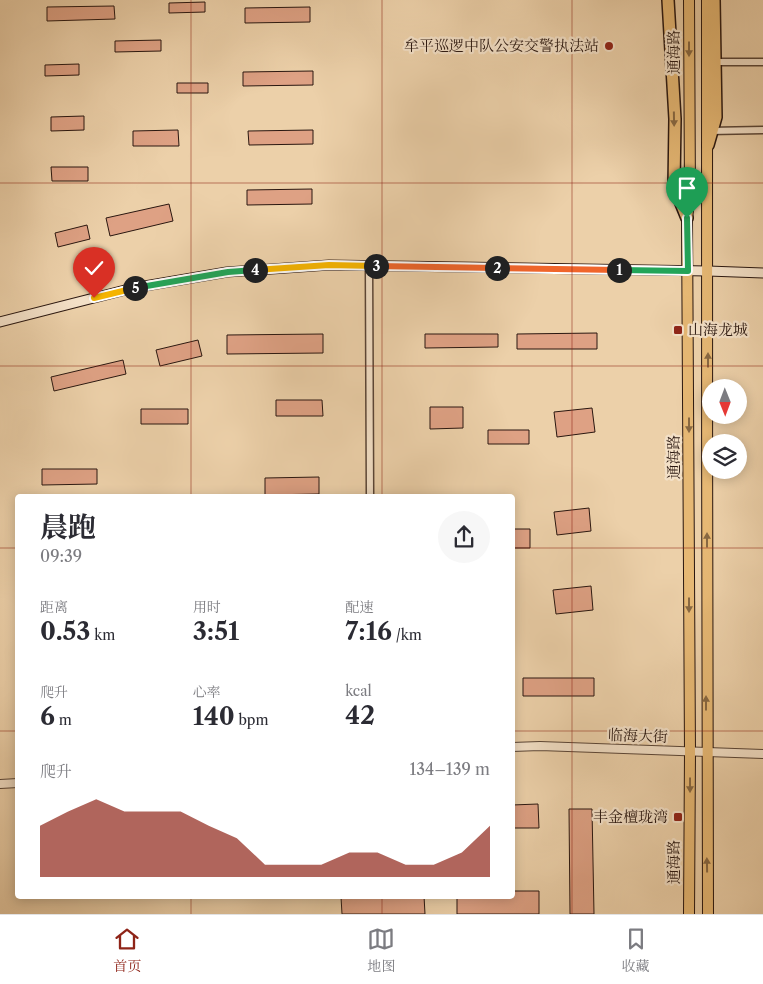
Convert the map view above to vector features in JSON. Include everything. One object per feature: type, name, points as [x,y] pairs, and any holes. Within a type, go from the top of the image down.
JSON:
[{"type":"highway","points":[[668,0],[675,119],[674,186],[687,218]]},
{"type":"highway","points":[[708,145],[710,131],[716,117],[714,0]]},
{"type":"main road","name":"通海路","points":[[689,0],[690,196],[687,218],[689,914]]},
{"type":"main road","points":[[707,0],[710,131]]},
{"type":"main road","points":[[708,145],[706,752],[708,914]]},
{"type":"main road","points":[[0,322],[133,288],[228,272],[329,265],[763,273]]},
{"type":"street","points":[[715,62],[763,62]]},
{"type":"street","points":[[710,131],[763,130]]},
{"type":"street","points":[[369,266],[370,494]]},
{"type":"street","name":"临海大街","points":[[515,748],[540,746],[763,754]]},
{"type":"street","points":[[0,784],[15,783]]},
{"type":"building","points":[[205,2],[205,12],[169,13],[169,3]]},
{"type":"building","points":[[114,6],[115,19],[47,21],[47,7]]},
{"type":"building","points":[[310,7],[310,22],[245,23],[245,8]]},
{"type":"building","points":[[161,40],[161,51],[115,52],[115,41]]},
{"type":"building","points":[[79,64],[79,75],[45,76],[45,65]]},
{"type":"building","points":[[313,71],[313,85],[243,86],[243,72]]},
{"type":"building","points":[[177,83],[208,83],[208,93],[177,93]]},
{"type":"building","points":[[84,116],[84,130],[51,131],[51,117]]},
{"type":"building","points":[[178,130],[179,146],[133,146],[133,131]]},
{"type":"building","points":[[313,130],[313,144],[249,145],[248,131]]},
{"type":"building","points":[[51,167],[88,167],[88,181],[52,181]]},
{"type":"building","points":[[312,189],[312,204],[247,205],[247,190]]},
{"type":"building","points":[[169,204],[173,221],[110,236],[106,218]]},
{"type":"building","points":[[87,225],[90,239],[58,247],[55,233]]},
{"type":"building","points":[[597,333],[597,349],[517,349],[517,334]]},
{"type":"building","points":[[323,334],[323,353],[227,354],[227,335]]},
{"type":"building","points":[[425,334],[498,334],[498,347],[425,348]]},
{"type":"building","points":[[198,340],[202,356],[160,366],[156,350]]},
{"type":"building","points":[[123,360],[126,374],[54,391],[51,377]]},
{"type":"building","points":[[276,400],[322,400],[323,416],[276,416]]},
{"type":"building","points":[[430,407],[463,407],[463,428],[430,429]]},
{"type":"building","points":[[592,408],[595,432],[557,437],[554,412]]},
{"type":"building","points":[[141,409],[188,409],[188,424],[141,424]]},
{"type":"building","points":[[488,430],[529,430],[529,444],[488,444]]},
{"type":"building","points":[[42,469],[97,469],[97,484],[42,485]]},
{"type":"building","points":[[319,477],[319,494],[265,494],[265,478]]},
{"type":"building","points":[[589,508],[591,531],[557,535],[554,512]]},
{"type":"building","points":[[515,529],[530,529],[530,548],[515,548]]},
{"type":"building","points":[[591,586],[593,610],[556,614],[553,590]]},
{"type":"building","points":[[523,678],[594,678],[594,696],[523,696]]},
{"type":"building","points":[[538,804],[539,828],[515,828],[515,805]]},
{"type":"building","points":[[569,809],[592,809],[594,914],[570,914]]},
{"type":"building","points":[[515,891],[539,891],[539,914],[457,914],[457,899],[515,899]]},
{"type":"building","points":[[341,899],[424,899],[425,914],[342,914]]},
{"type":"place","name":"牟平巡逻中队公安交警执法站","points":[[609,46]]},
{"type":"place","name":"山海龙城","points":[[678,330]]},
{"type":"place","name":"丰金檀珑湾","points":[[678,817]]},
{"type":"route","points":[[94,298],[133,288],[228,272],[329,265],[688,271],[687,218]]}]
